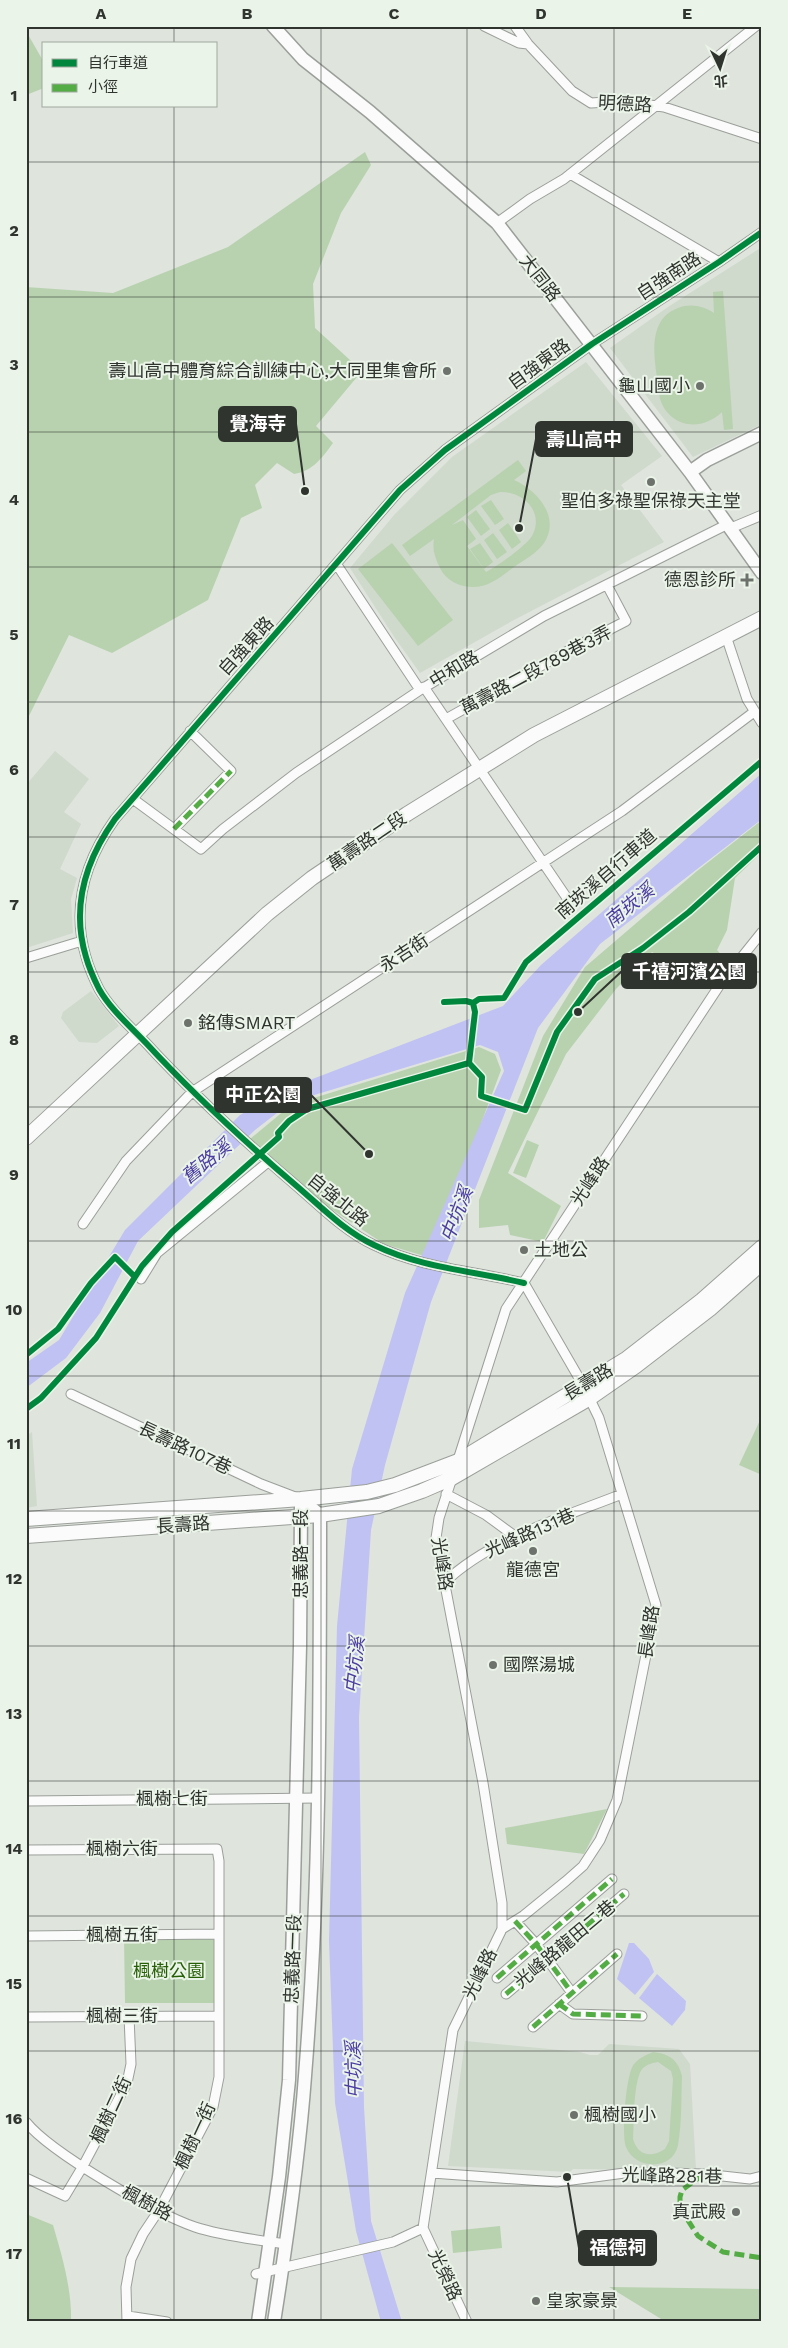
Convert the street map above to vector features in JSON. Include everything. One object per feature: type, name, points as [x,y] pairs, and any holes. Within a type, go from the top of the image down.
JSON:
[{"type":"main road","name":"大同路","points":[[273,26],[303,59],[370,112],[497,223],[690,472],[762,573]]},
{"type":"main road","points":[[690,472],[707,460],[762,434]]},
{"type":"main road","name":"萬壽路二段","points":[[26,1138],[267,914],[312,878],[478,768],[581,710],[762,618]]},
{"type":"main road","name":"長壽路","points":[[26,1536],[302,1517],[379,1506],[399,1499],[452,1478],[590,1398],[636,1366],[710,1309],[762,1246]]},
{"type":"main road","name":"長壽路","points":[[26,1519],[301,1499],[367,1492],[395,1485],[458,1461],[626,1358],[730,1283],[762,1263]]},
{"type":"main road","name":"忠義路一段","points":[[274,2322],[283,2268],[305,2075],[318,1798],[320,1515],[301,1499]]},
{"type":"main road","name":"忠義路一段","points":[[258,2322],[261,2273],[270,2242],[289,2080],[301,1499]]},
{"type":"street","points":[[484,26],[519,43],[528,44]]},
{"type":"street","name":"明德路","points":[[515,26],[528,44],[581,98],[591,103],[602,104],[611,100],[654,106],[692,115],[762,140]]},
{"type":"street","points":[[497,223],[530,199],[570,174],[756,26]]},
{"type":"street","points":[[570,174],[719,262]]},
{"type":"street","name":"自強南路","points":[[592,344],[762,232]]},
{"type":"street","name":"自強東路","points":[[138,1035],[119,1016],[99,989],[82,941],[79,916],[84,876],[102,837],[190,732],[337,565],[400,490],[445,450],[592,344]]},
{"type":"street","name":"中和路","points":[[174,829],[201,849],[223,828],[296,772],[422,689],[544,616],[730,526],[762,515]]},
{"type":"street","points":[[337,565],[422,689],[446,719],[542,864],[567,898]]},
{"type":"street","name":"萬壽路二段789巷3弄","points":[[446,719],[564,653],[626,622],[607,584]]},
{"type":"street","points":[[726,636],[747,699],[762,723]]},
{"type":"street","name":"永吉街","points":[[83,1224],[126,1161],[192,1092],[622,811],[754,712]]},
{"type":"street","points":[[133,799],[174,829],[231,771],[190,732]]},
{"type":"street","name":"光峰路","points":[[423,2228],[453,2030],[502,1929],[502,1903],[484,1783],[436,1538],[446,1494],[506,1309],[721,983],[762,932]]},
{"type":"street","points":[[26,958],[82,941]]},
{"type":"street","points":[[138,1035],[192,1092]]},
{"type":"street","name":"自強北路","points":[[192,1092],[268,1162],[342,1225],[364,1240],[409,1258],[459,1272],[494,1276],[524,1283]]},
{"type":"street","points":[[141,1279],[157,1253],[268,1162]]},
{"type":"street","name":"長峰路","points":[[502,1929],[515,1921],[583,1866],[600,1840],[617,1800],[656,1605],[599,1418],[583,1385],[524,1283]]},
{"type":"street","name":"長壽路107巷","points":[[71,1394],[261,1484],[301,1499]]},
{"type":"street","points":[[446,1494],[486,1515],[516,1537]]},
{"type":"street","name":"光峰路131巷","points":[[444,1583],[466,1564],[516,1537],[622,1494]]},
{"type":"street","name":"楓樹七街","points":[[26,1801],[318,1798]]},
{"type":"street","name":"楓樹六街","points":[[26,1850],[217,1849]]},
{"type":"street","name":"楓樹一街","points":[[127,2319],[126,2287],[131,2259],[143,2234],[159,2210],[212,2107],[219,2077],[217,1849]]},
{"type":"street","points":[[497,1978],[612,1878]]},
{"type":"street","name":"光峰路龍田二巷","points":[[506,1994],[624,1894]]},
{"type":"street","points":[[515,1921],[536,1944],[572,1993]]},
{"type":"street","name":"楓樹五街","points":[[26,1936],[218,1934]]},
{"type":"street","points":[[532,2027],[617,1954]]},
{"type":"street","points":[[560,2004],[573,2014],[642,2016]]},
{"type":"street","name":"楓樹二街","points":[[26,2178],[65,2196],[84,2166],[127,2083],[131,2064],[129,2016]]},
{"type":"street","name":"楓樹三街","points":[[26,2017],[219,2016]]},
{"type":"street","name":"楓樹路","points":[[26,2122],[47,2141],[84,2166],[159,2210],[196,2228],[286,2244]]},
{"type":"street","name":"光峰路281巷","points":[[432,2173],[557,2182],[632,2172],[704,2174],[750,2179],[762,2176]]},
{"type":"street","points":[[261,2273],[386,2243],[423,2228]]},
{"type":"street","name":"光榮路","points":[[423,2228],[468,2320]]},
{"type":"street","points":[[127,2319],[167,2322]]},
{"type":"shaded area","name":"龜山國小","points":[[762,247],[762,424],[693,457],[610,348],[668,307]]},
{"type":"shaded area","points":[[586,362],[662,456],[621,485],[664,542],[512,621],[420,673],[350,568],[395,514],[452,457]]},
{"type":"shaded area","points":[[55,751],[89,779],[64,812],[81,824],[60,869],[77,878],[71,899],[73,933],[26,948],[26,785]]},
{"type":"shaded area","points":[[91,991],[119,1026],[97,1043],[79,1042],[61,1018],[63,1012]]},
{"type":"shaded area","points":[[32,1432],[37,1506],[26,1508],[26,1436]]},
{"type":"shaded area","name":"楓樹國小","points":[[465,2041],[580,2052],[590,2055],[598,2055],[609,2044],[679,2049],[690,2064],[696,2170],[573,2169],[570,2172],[448,2166]]},
{"type":"green space","points":[[26,31],[42,59],[42,89],[26,95]]},
{"type":"green space","points":[[365,152],[371,165],[341,213],[313,284],[315,328],[362,371],[316,426],[333,443],[321,459],[307,470],[294,474],[277,463],[255,485],[262,508],[241,518],[208,600],[112,653],[69,635],[26,722],[26,287],[113,293],[228,247]]},
{"type":"green space","points":[[723,291],[733,429],[724,430],[722,412],[705,422],[687,424],[678,421],[665,409],[660,399],[654,348],[660,324],[667,314],[683,306],[701,307],[714,313],[713,292]]},
{"type":"green space","points":[[518,460],[526,471],[514,480],[531,490],[538,497],[548,514],[550,524],[549,533],[538,550],[498,579],[478,587],[463,586],[450,580],[444,574],[435,557],[434,539],[410,556],[402,545]],"holes":[[[500,492],[517,495],[530,505],[536,519],[535,527],[532,536],[523,545],[504,561],[486,572],[467,546],[476,539],[463,520],[452,525],[491,495]]]},
{"type":"green space","points":[[491,500],[504,519],[495,525],[481,506]]},
{"type":"green space","points":[[476,510],[490,529],[481,536],[467,517]]},
{"type":"green space","points":[[508,523],[521,542],[512,549],[499,530]]},
{"type":"green space","points":[[493,533],[507,552],[497,559],[484,540]]},
{"type":"green space","points":[[392,543],[453,620],[418,646],[358,569]]},
{"type":"green space","points":[[480,543],[493,562],[484,569],[470,549]]},
{"type":"green space","points":[[762,820],[762,852],[735,878],[727,930],[717,950],[728,962],[709,984],[652,952],[616,989],[566,1054],[508,1173],[561,1206],[543,1242],[510,1235],[508,1225],[479,1228],[479,1200],[543,1036],[585,967],[697,871]]},
{"type":"green space","points":[[479,1047],[495,1054],[501,1070],[431,1258],[384,1244],[325,1205],[250,1139],[291,1105]]},
{"type":"green space","points":[[527,1140],[539,1145],[526,1178],[513,1173]]},
{"type":"green space","points":[[762,1416],[762,1475],[739,1465]]},
{"type":"green space","points":[[607,1809],[584,1854],[507,1844],[505,1828]]},
{"type":"green space","name":"楓樹公園","points":[[124,1938],[214,1938],[214,2003],[125,2003]]},
{"type":"green space","points":[[653,2052],[669,2056],[676,2062],[682,2076],[678,2145],[675,2153],[669,2160],[654,2164],[637,2160],[631,2155],[626,2147],[624,2130],[627,2091],[631,2070],[638,2060]],"holes":[[[658,2062],[671,2071],[673,2079],[669,2141],[665,2149],[660,2152],[646,2154],[638,2149],[633,2139],[637,2081],[643,2068],[652,2063]]]},
{"type":"green space","points":[[26,2214],[53,2225],[68,2285],[71,2322],[26,2322]]},
{"type":"green space","points":[[500,2226],[502,2248],[453,2253],[451,2231]]},
{"type":"green space","points":[[609,2287],[762,2289],[762,2322],[666,2322]]},
{"type":"water","points":[[762,773],[762,819],[600,944],[538,1028],[431,1302],[385,1465],[371,1530],[359,1717],[364,2107],[371,2221],[402,2322],[381,2322],[356,2231],[335,2103],[329,1941],[337,1626],[352,1469],[405,1293],[504,1071],[498,1052],[480,1045],[291,1102],[255,1130],[138,1241],[100,1313],[66,1358],[26,1388],[26,1363],[59,1340],[125,1230],[240,1115],[289,1088],[503,1006],[541,965]]},
{"type":"water","points":[[629,1943],[634,1943],[649,1959],[654,1972],[635,1995],[617,1979]]},
{"type":"water","points":[[657,1974],[686,2001],[685,2010],[672,2026],[639,1998]]},
{"type":"marked path","points":[[174,829],[231,771]]},
{"type":"marked path","points":[[497,1978],[612,1879]]},
{"type":"marked path","points":[[506,1994],[624,1894]]},
{"type":"marked path","points":[[515,1921],[536,1944],[572,1993]]},
{"type":"marked path","points":[[533,2027],[617,1954]]},
{"type":"marked path","points":[[559,2004],[573,2014],[642,2016]]},
{"type":"marked path","points":[[704,2174],[682,2190],[680,2197],[680,2208],[698,2236],[723,2252],[762,2258]]},
{"type":"cycle path","points":[[524,1283],[410,1259],[364,1240],[335,1219],[240,1136],[201,1100],[121,1017],[99,989],[86,957],[82,938],[80,920],[84,885],[96,851],[115,819],[400,490],[445,450],[592,344],[762,232]]},
{"type":"cycle path","name":"南崁溪自行車道","points":[[473,1003],[479,999],[504,998],[526,962],[762,761]]},
{"type":"cycle path","points":[[469,1063],[482,1077],[481,1096],[525,1110],[557,1032],[595,979],[643,948],[689,912],[762,846]]},
{"type":"cycle path","points":[[444,1002],[466,1001],[473,1003],[475,1012],[469,1063]]},
{"type":"cycle path","points":[[26,1409],[41,1398],[96,1338],[142,1266],[172,1232],[279,1137],[278,1133],[289,1121],[307,1109],[469,1063]]},
{"type":"cycle path","points":[[26,1355],[58,1329],[91,1283],[115,1257],[135,1277]]},
{"type":"place","name":"壽山高中體育綜合訓練中心,大同里集會所","points":[[447,371]]},
{"type":"place","name":"龜山國小","points":[[700,386]]},
{"type":"place","name":"聖伯多祿聖保祿天主堂","points":[[651,482]]},
{"type":"place","name":"覺海寺","points":[[305,491]]},
{"type":"place","name":"壽山高中","points":[[519,528]]},
{"type":"place","name":"德恩診所","points":[[747,580]]},
{"type":"place","name":"千禧河濱公園","points":[[578,1012]]},
{"type":"place","name":"銘傳SMART","points":[[188,1023]]},
{"type":"place","name":"中正公園","points":[[369,1154]]},
{"type":"place","name":"土地公","points":[[524,1250]]},
{"type":"place","name":"龍德宮","points":[[533,1551]]},
{"type":"place","name":"國際湯城","points":[[493,1665]]},
{"type":"place","name":"楓樹國小","points":[[574,2115]]},
{"type":"place","name":"福德祠","points":[[567,2177]]},
{"type":"place","name":"真武殿","points":[[736,2212]]},
{"type":"place","name":"皇家豪景","points":[[536,2301]]},
{"type":"water label","name":"南崁溪","points":[[629,905]]},
{"type":"water label","name":"舊路溪","points":[[206,1161]]},
{"type":"water label","name":"中坑溪","points":[[456,1214]]},
{"type":"water label","name":"中坑溪","points":[[354,1665]]},
{"type":"water label","name":"中坑溪","points":[[353,2070]]}]
